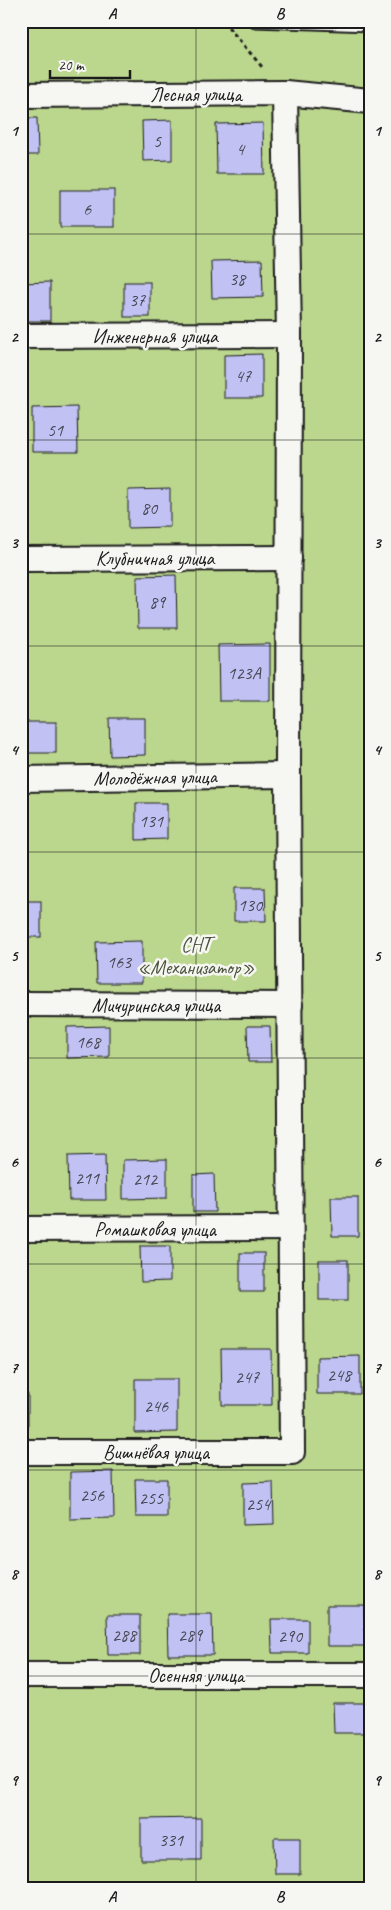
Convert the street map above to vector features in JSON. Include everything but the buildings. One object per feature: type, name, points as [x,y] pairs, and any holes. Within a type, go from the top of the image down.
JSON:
[{"type":"street","name":"Лесная улица","points":[[21,95],[285,93],[370,101]]},
{"type":"street","points":[[285,93],[289,335],[290,1228]]},
{"type":"street","name":"Инженерная улица","points":[[21,336],[289,335]]},
{"type":"street","name":"Клубничная улица","points":[[21,559],[288,558]]},
{"type":"street","name":"Молодёжная улица","points":[[21,779],[288,775]]},
{"type":"street","name":"Мичуринская улица","points":[[21,1004],[290,1005]]},
{"type":"street","name":"Ромашковая улица","points":[[21,1229],[290,1228]]},
{"type":"street","name":"Вишнёвая улица","points":[[21,1452],[292,1452],[290,1228]]},
{"type":"street","name":"Осенняя улица","points":[[21,1675],[370,1675]]},
{"type":"lane","points":[[255,21],[370,25]]},
{"type":"path","points":[[223,21],[285,93]]},
{"type":"green space","name":"СНТ «Механизатор»","points":[[21,21],[370,21],[370,1889],[21,1889]]}]
